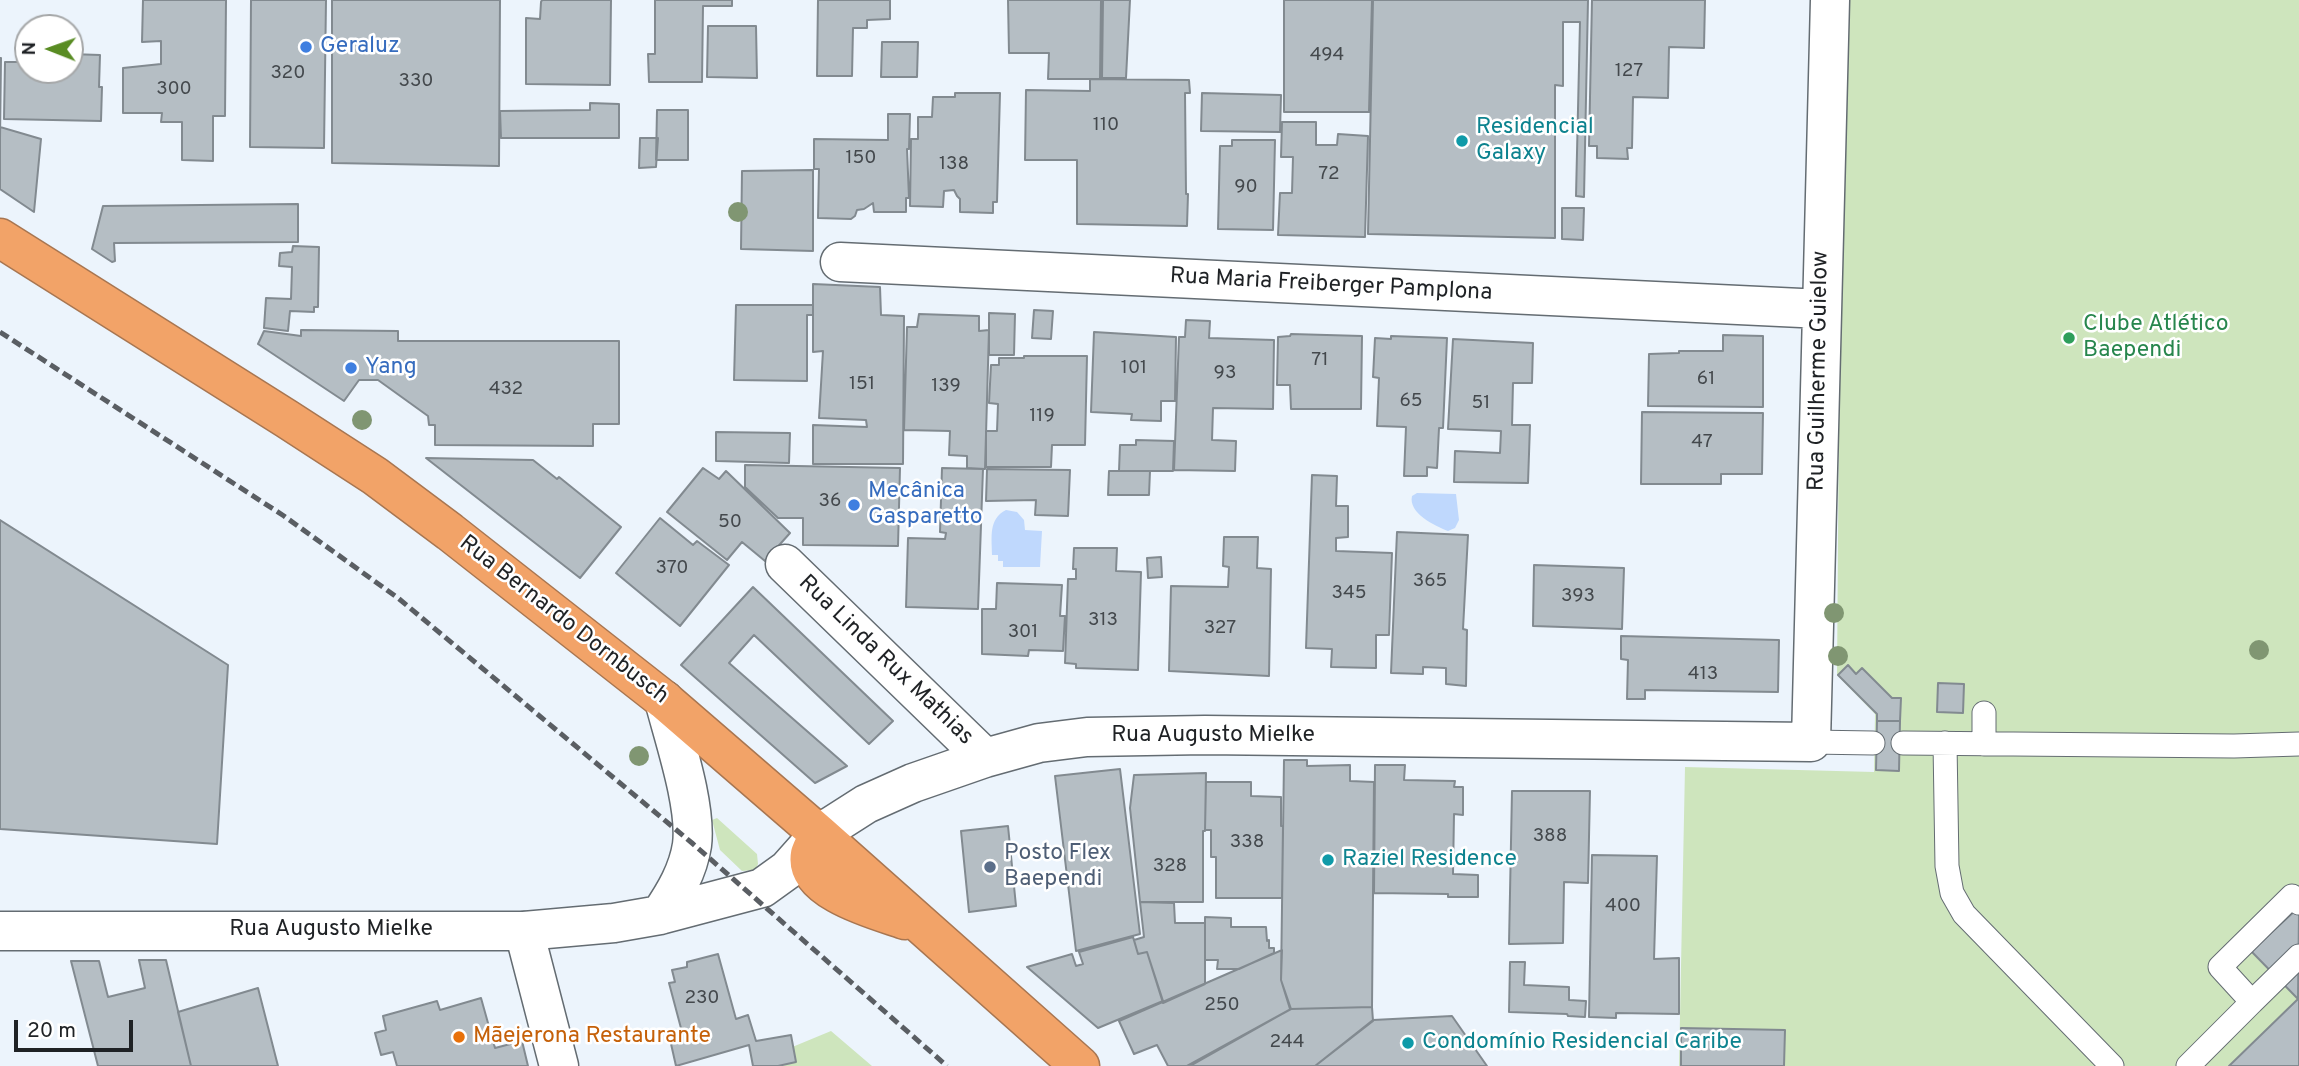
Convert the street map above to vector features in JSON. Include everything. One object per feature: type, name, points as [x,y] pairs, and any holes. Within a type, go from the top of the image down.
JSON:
[{"type":"highway","name":"Rua Bernardo Dornbusch","points":[[0,238],[375,476],[460,540],[664,700],[820,834],[1080,1066]]},
{"type":"highway","points":[[820,834],[810,855],[816,876],[844,898],[920,926]]},
{"type":"street","name":"Rua Guilherme Guielow","points":[[1811,742],[1830,0]]},
{"type":"street","name":"Rua Maria Freiberger Pamplona","points":[[840,262],[1822,309]]},
{"type":"street","name":"Rua Linda Rux Mathias","points":[[785,564],[985,758]]},
{"type":"street","points":[[660,915],[676,891],[686,868],[692,843],[685,778],[664,700]]},
{"type":"street","name":"Rua Augusto Mielke","points":[[0,931],[524,930],[614,923],[660,915],[762,888],[786,870],[820,834],[866,804],[913,783],[1039,743],[1087,737],[1205,735],[1811,742]]},
{"type":"street","points":[[762,888],[844,898]]},
{"type":"street","points":[[524,930],[559,1066]]},
{"type":"lane","points":[[1984,713],[1984,744]]},
{"type":"lane","points":[[1811,742],[1873,743]]},
{"type":"lane","points":[[1903,743],[2299,744]]},
{"type":"lane","points":[[1945,743],[1947,866],[1952,892],[1964,914],[2112,1066]]},
{"type":"lane","points":[[2252,1002],[2220,967],[2292,895],[2299,903]]},
{"type":"lane","points":[[2188,1066],[2299,956]]},
{"type":"green space","name":"Clube Atlético Baependi","points":[[1842,0],[2299,0],[2299,1066],[1679,1066],[1685,767],[1874,772],[1875,714],[1837,675]]},
{"type":"green space","points":[[717,818],[757,854],[758,864],[755,870],[742,871],[720,850],[712,820]]},
{"type":"green space","points":[[831,1031],[872,1066],[777,1066],[773,1055]]},
{"type":"water","points":[[1417,493],[1456,494],[1459,520],[1455,528],[1448,531],[1418,513],[1412,502],[1412,496]]},
{"type":"water","points":[[1006,510],[1017,512],[1024,520],[1025,530],[1042,531],[1040,567],[1003,567],[1003,561],[998,561],[998,555],[992,555],[994,524],[996,518]]},
{"type":"building","points":[[143,0],[226,0],[225,116],[213,116],[213,161],[182,160],[182,122],[161,122],[162,113],[123,113],[123,68],[161,64],[161,41],[142,42]]},
{"type":"building","points":[[251,0],[326,0],[324,148],[250,147]]},
{"type":"building","points":[[332,0],[500,0],[499,166],[332,163]]},
{"type":"building","points":[[542,0],[611,0],[610,85],[526,84],[526,18],[540,19]]},
{"type":"building","points":[[655,0],[732,0],[732,6],[703,6],[702,82],[649,82],[648,54],[655,54]]},
{"type":"building","points":[[818,0],[890,0],[890,19],[867,20],[867,28],[853,28],[852,76],[817,76]]},
{"type":"building","points":[[1008,0],[1101,0],[1100,79],[1048,79],[1049,53],[1009,53]]},
{"type":"building","points":[[1103,0],[1130,0],[1126,78],[1102,78]]},
{"type":"building","points":[[1284,0],[1372,0],[1369,112],[1284,112]]},
{"type":"building","name":"Residencial Galaxy","points":[[1373,0],[1588,0],[1584,197],[1576,196],[1580,22],[1563,22],[1563,86],[1555,85],[1555,238],[1368,234]]},
{"type":"building","points":[[1592,0],[1705,0],[1704,48],[1669,47],[1668,98],[1633,97],[1632,148],[1627,148],[1628,159],[1597,158],[1597,146],[1589,146]]},
{"type":"building","points":[[708,26],[756,26],[757,78],[707,77]]},
{"type":"building","points":[[882,42],[918,42],[917,77],[881,77]]},
{"type":"building","points":[[84,54],[100,55],[101,121],[4,119],[5,62],[14,62],[14,84],[84,84]]},
{"type":"building","points":[[0,58],[1,58],[0,140]]},
{"type":"building","points":[[1090,79],[1189,80],[1190,93],[1185,93],[1187,226],[1077,224],[1077,160],[1025,160],[1026,90],[1090,91]]},
{"type":"building","points":[[955,93],[1000,93],[997,202],[993,202],[993,213],[960,212],[960,199],[954,190],[944,191],[943,207],[910,206],[911,139],[918,139],[918,117],[932,117],[933,97],[955,97]]},
{"type":"building","points":[[1202,93],[1281,95],[1280,132],[1201,131]]},
{"type":"building","points":[[590,103],[619,104],[619,138],[501,138],[500,111],[590,110]]},
{"type":"building","points":[[657,110],[688,110],[688,160],[656,160]]},
{"type":"building","points":[[888,114],[910,114],[907,149],[909,198],[906,198],[906,212],[874,212],[873,203],[857,210],[851,219],[818,218],[819,169],[814,169],[814,139],[888,140]]},
{"type":"building","points":[[1282,122],[1316,122],[1316,145],[1337,145],[1338,134],[1368,136],[1365,237],[1278,235],[1280,193],[1292,193],[1293,157],[1281,157]]},
{"type":"building","points":[[0,127],[41,139],[34,212],[0,189]]},
{"type":"building","points":[[640,138],[658,138],[656,167],[639,168]]},
{"type":"building","points":[[1232,140],[1275,140],[1273,230],[1218,229],[1220,146],[1232,146]]},
{"type":"building","points":[[813,170],[813,251],[741,249],[742,171]]},
{"type":"building","points":[[298,204],[298,242],[114,243],[115,261],[112,262],[92,249],[103,206]]},
{"type":"building","points":[[1562,208],[1584,208],[1583,240],[1562,239]]},
{"type":"building","points":[[293,246],[319,247],[318,307],[314,307],[314,312],[290,311],[288,331],[264,328],[266,298],[291,299],[292,267],[279,266],[280,253],[292,252]]},
{"type":"building","points":[[813,284],[880,287],[881,315],[904,316],[903,464],[813,464],[813,425],[867,427],[866,420],[819,418],[823,351],[813,352]]},
{"type":"building","points":[[736,305],[813,305],[813,315],[807,315],[807,381],[734,380]]},
{"type":"building","points":[[1034,310],[1053,311],[1051,339],[1032,338]]},
{"type":"building","points":[[989,313],[1015,314],[1014,355],[989,355]]},
{"type":"building","points":[[919,314],[979,316],[979,331],[989,330],[985,469],[967,468],[967,456],[949,455],[950,431],[904,430],[907,327],[917,327]]},
{"type":"building","points":[[1186,320],[1210,321],[1209,338],[1274,340],[1273,409],[1213,408],[1212,440],[1236,441],[1235,471],[1174,470],[1179,337],[1185,337]]},
{"type":"building","points":[[301,330],[398,331],[398,341],[619,341],[619,424],[593,424],[593,446],[435,445],[435,425],[429,425],[428,416],[378,380],[359,380],[344,401],[258,344],[264,331],[301,336]]},
{"type":"building","points":[[1094,332],[1176,337],[1175,401],[1161,401],[1161,421],[1131,420],[1132,414],[1091,412]]},
{"type":"building","points":[[1291,334],[1362,336],[1361,409],[1291,409],[1290,385],[1277,385],[1278,337]]},
{"type":"building","points":[[1723,335],[1763,336],[1763,407],[1648,406],[1649,354],[1723,351]]},
{"type":"building","points":[[1391,336],[1447,338],[1443,428],[1439,428],[1437,468],[1427,467],[1427,476],[1404,476],[1406,427],[1377,426],[1379,378],[1373,377],[1375,338],[1391,339]]},
{"type":"building","points":[[1453,339],[1533,343],[1532,383],[1513,383],[1512,425],[1530,425],[1528,483],[1454,482],[1455,451],[1500,453],[1501,431],[1448,429]]},
{"type":"building","points":[[1087,356],[1085,445],[1052,445],[1051,467],[986,467],[986,431],[997,431],[998,404],[989,403],[991,365],[999,365],[999,358]]},
{"type":"building","points":[[1642,412],[1763,413],[1762,474],[1721,474],[1721,484],[1641,484]]},
{"type":"building","points":[[716,432],[790,433],[789,463],[716,461]]},
{"type":"building","points":[[1136,440],[1174,441],[1173,471],[1119,471],[1120,445],[1136,445]]},
{"type":"building","points":[[426,458],[533,460],[557,479],[559,477],[621,527],[580,578]]},
{"type":"building","points":[[745,465],[900,468],[898,546],[803,545],[803,518],[778,518],[745,487]]},
{"type":"building","points":[[703,468],[719,479],[726,471],[790,533],[765,561],[742,542],[727,560],[667,512]]},
{"type":"building","points":[[942,468],[983,469],[978,609],[906,607],[908,538],[945,539],[946,533],[940,532]]},
{"type":"building","points":[[987,469],[1070,470],[1068,516],[1035,515],[1036,500],[986,501]]},
{"type":"building","points":[[1109,471],[1150,471],[1149,495],[1108,495]]},
{"type":"building","points":[[1312,475],[1337,476],[1336,506],[1348,506],[1348,537],[1336,538],[1336,551],[1392,553],[1389,635],[1376,635],[1376,668],[1331,667],[1332,649],[1306,648]]},
{"type":"building","points":[[660,518],[693,545],[697,541],[729,565],[680,626],[616,573]]},
{"type":"building","points":[[0,520],[228,665],[217,844],[0,829]]},
{"type":"building","points":[[1397,532],[1468,535],[1463,629],[1467,630],[1466,686],[1446,684],[1446,668],[1423,667],[1423,674],[1391,673]]},
{"type":"building","points":[[1224,537],[1258,537],[1257,568],[1271,569],[1269,676],[1169,671],[1171,586],[1228,587],[1229,567],[1223,566]]},
{"type":"building","points":[[1074,548],[1117,548],[1116,571],[1141,572],[1138,670],[1076,668],[1076,664],[1065,663],[1068,579],[1076,579],[1076,569],[1073,569]]},
{"type":"building","points":[[1161,557],[1162,577],[1148,578],[1147,558]]},
{"type":"building","points":[[1534,565],[1624,568],[1622,629],[1533,626]]},
{"type":"building","points":[[997,583],[1062,585],[1060,616],[1065,616],[1063,651],[1029,650],[1028,656],[982,654],[982,609],[996,609]]},
{"type":"building","points":[[753,587],[893,721],[869,744],[754,635],[729,663],[847,766],[815,783],[681,665]]},
{"type":"building","points":[[1621,636],[1779,640],[1778,692],[1645,690],[1645,699],[1627,699],[1628,660],[1621,659]]},
{"type":"building","points":[[1848,665],[1856,674],[1862,668],[1892,698],[1901,698],[1900,721],[1877,721],[1877,714],[1838,675]]},
{"type":"building","points":[[1938,683],[1964,684],[1963,713],[1937,712]]},
{"type":"building","points":[[1877,721],[1900,721],[1899,771],[1876,770]]},
{"type":"building","name":"Raziel Residence","points":[[1284,760],[1307,760],[1307,766],[1350,765],[1350,781],[1374,782],[1372,1007],[1290,1009],[1281,980]]},
{"type":"building","points":[[1375,765],[1405,765],[1404,780],[1455,781],[1454,787],[1463,787],[1463,815],[1454,814],[1453,874],[1478,875],[1478,897],[1374,893]]},
{"type":"building","points":[[1120,769],[1140,934],[1076,951],[1055,776]]},
{"type":"building","points":[[1206,773],[1203,902],[1140,902],[1130,808],[1134,775]]},
{"type":"building","points":[[1206,782],[1251,782],[1251,796],[1281,797],[1282,898],[1216,898],[1216,857],[1211,857],[1211,830],[1205,830]]},
{"type":"building","points":[[1512,791],[1590,791],[1588,883],[1564,882],[1563,943],[1509,944]]},
{"type":"building","points":[[1008,826],[1016,906],[969,912],[961,831]]},
{"type":"building","points":[[1592,855],[1657,856],[1654,959],[1679,958],[1679,1014],[1616,1013],[1616,1018],[1589,1017]]},
{"type":"building","points":[[1140,902],[1174,903],[1175,923],[1205,923],[1205,984],[1163,1003],[1147,952],[1138,954],[1134,940],[1144,937]]},
{"type":"building","points":[[2297,909],[2299,912],[2298,999],[2251,951]]},
{"type":"building","points":[[1205,917],[1231,918],[1231,927],[1266,927],[1269,948],[1274,948],[1274,953],[1239,969],[1217,969],[1218,960],[1205,960]]},
{"type":"building","points":[[1133,937],[1138,954],[1147,952],[1163,1001],[1098,1028],[1027,967],[1072,954],[1076,966],[1083,964],[1079,952]]},
{"type":"building","points":[[1282,950],[1281,980],[1291,1009],[1187,1066],[1168,1066],[1157,1045],[1134,1054],[1119,1021]]},
{"type":"building","points":[[718,954],[736,1019],[748,1015],[756,1041],[791,1035],[796,1062],[778,1066],[753,1066],[749,1045],[676,1066],[669,1035],[682,1032],[669,983],[675,982],[672,970],[687,967],[687,962]]},
{"type":"building","points":[[139,960],[166,960],[191,1066],[98,1066],[71,961],[99,961],[108,997],[145,988]]},
{"type":"building","points":[[1510,962],[1525,962],[1524,985],[1569,987],[1569,1000],[1586,1001],[1585,1017],[1509,1012]]},
{"type":"building","points":[[258,988],[278,1066],[191,1066],[178,1012]]},
{"type":"building","points":[[481,998],[495,1048],[522,1041],[528,1066],[397,1066],[393,1052],[381,1055],[375,1033],[386,1030],[383,1016],[437,1001],[440,1010]]},
{"type":"building","points":[[2298,999],[2299,1066],[2229,1066]]},
{"type":"building","points":[[1372,1007],[1373,1021],[1315,1066],[1190,1066],[1291,1009]]},
{"type":"building","name":"Condomínio Residencial Caribe","points":[[1452,1016],[1487,1066],[1315,1066],[1373,1020]]},
{"type":"building","points":[[1681,1028],[1785,1030],[1784,1066],[1681,1066]]},
{"type":"railway","points":[[0,332],[284,516],[398,598],[692,843],[947,1066]]},
{"type":"place","name":"Geraluz","points":[[306,47]]},
{"type":"place","name":"Residencial Galaxy","points":[[1462,141]]},
{"type":"place","name":"Clube Atlético Baependi","points":[[2069,338]]},
{"type":"place","name":"Yang","points":[[351,368]]},
{"type":"place","name":"Mecânica Gasparetto","points":[[854,505]]},
{"type":"place","name":"Raziel Residence","points":[[1328,860]]},
{"type":"place","name":"Posto Flex Baependi","points":[[990,867]]},
{"type":"place","name":"Mãejerona Restaurante","points":[[459,1037]]},
{"type":"place","name":"Condomínio Residencial Caribe","points":[[1408,1043]]}]
